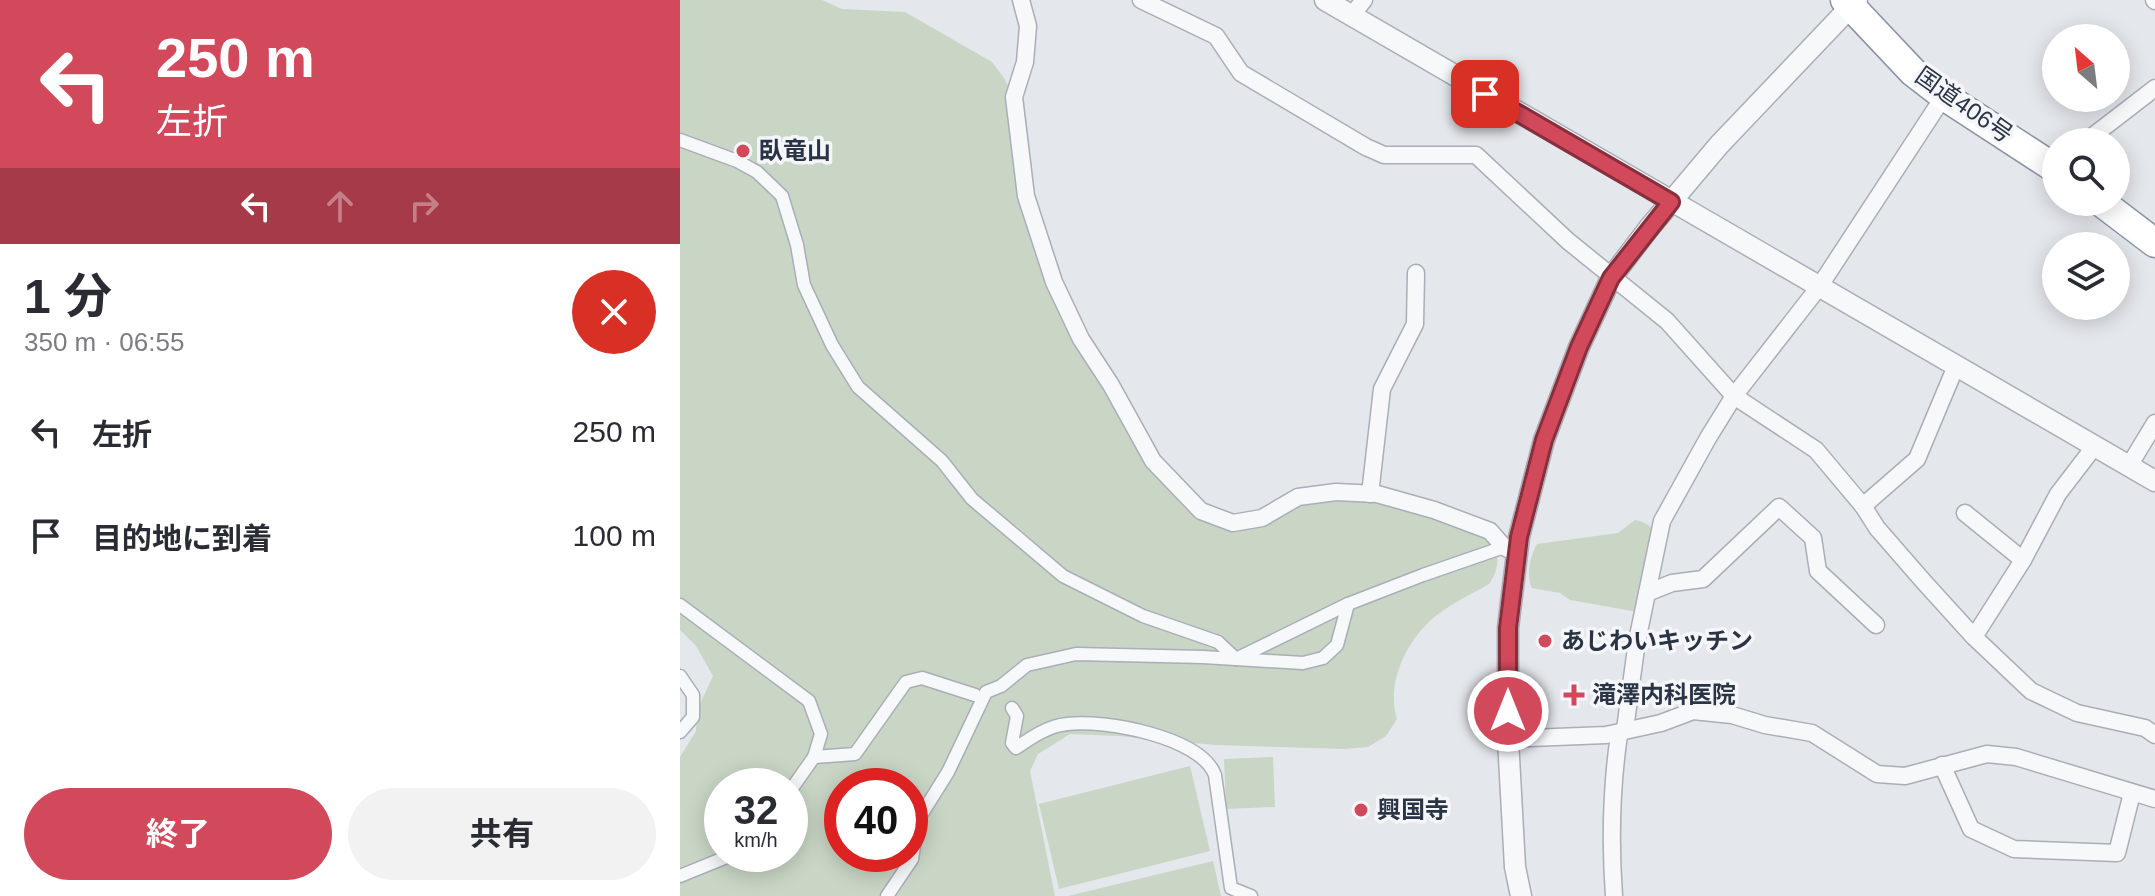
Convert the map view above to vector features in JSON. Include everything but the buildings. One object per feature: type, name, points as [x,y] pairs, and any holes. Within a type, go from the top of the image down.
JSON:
[{"type":"highway","name":"国道406号","points":[[1851,2],[1913,72],[1944,96],[2042,159]]},
{"type":"highway","points":[[2119,216],[2155,243]]},
{"type":"street","points":[[1021,0],[1028,26],[1025,62],[1014,97],[1026,196],[1054,282],[1074,325],[1153,461],[1201,511],[1233,523],[1262,518],[1298,497],[1336,492],[1370,494],[1434,510],[1490,531],[1511,550]]},
{"type":"street","points":[[1141,0],[1216,36],[1241,73],[1366,147],[1384,155],[1476,155],[1611,278],[1667,321],[1734,396],[1816,450],[1863,506],[1877,528],[1974,637],[2031,691],[2077,713],[2145,728],[2155,735]]},
{"type":"street","points":[[1325,0],[1358,8],[1671,202],[2155,481]]},
{"type":"street","points":[[1521,896],[1515,867],[1508,739],[1511,550],[1519,537],[1544,440],[1579,347],[1611,278],[1719,145],[1851,2]]},
{"type":"street","points":[[2103,128],[2155,88]]},
{"type":"street","points":[[1614,896],[1610,833],[1612,781],[1619,735],[1625,729],[1637,641],[1662,521],[1734,396],[1819,287],[1944,96]]},
{"type":"street","points":[[680,140],[737,161],[757,172],[782,196],[797,245],[804,285],[832,345],[858,387],[942,461],[972,499],[1063,576],[1143,616],[1218,642],[1236,659]]},
{"type":"street","points":[[1370,494],[1382,389],[1415,324],[1416,273]]},
{"type":"street","points":[[1863,506],[1917,459],[1956,366]]},
{"type":"street","points":[[2129,466],[2155,423]]},
{"type":"street","points":[[1974,637],[2023,560],[2058,494],[2094,447]]},
{"type":"street","points":[[1647,593],[1672,583],[1703,579],[1779,507],[1813,538],[1818,571],[1876,625]]},
{"type":"street","points":[[1965,513],[2023,560]]},
{"type":"street","points":[[1236,659],[1348,604],[1423,575],[1511,550]]},
{"type":"street","points":[[887,896],[912,859],[918,820],[948,772],[980,698],[1027,665],[1076,654],[1303,663],[1323,658],[1337,645],[1348,604]]},
{"type":"street","points":[[680,605],[809,701],[821,734],[814,757],[806,768]]},
{"type":"street","points":[[680,676],[693,695],[693,717],[680,732]]},
{"type":"street","points":[[814,757],[855,754],[906,682],[922,678],[980,698]]},
{"type":"street","points":[[1012,708],[1017,716],[1012,743],[1016,748],[1039,732],[1066,724],[1103,724],[1186,745],[1211,764],[1231,888],[1251,896]]},
{"type":"street","points":[[1508,739],[1606,735],[1661,723],[1693,711],[1706,712],[1812,733],[1877,774],[1905,776],[1987,754],[2016,757],[2155,799]]},
{"type":"street","points":[[1942,765],[1971,829],[2014,849],[2117,853],[2132,793]]},
{"type":"street","points":[[680,876],[704,866]]},
{"type":"green space","points":[[680,0],[822,0],[842,9],[905,12],[992,62],[1014,97],[1026,194],[1054,282],[1153,461],[1201,511],[1233,523],[1336,492],[1490,531],[1497,558],[1496,571],[1489,584],[1436,616],[1413,641],[1396,679],[1394,706],[1397,719],[1386,736],[1368,747],[1215,745],[1070,734],[1038,754],[1030,771],[1055,896],[680,896],[680,757],[696,731],[698,708],[713,676],[696,646],[680,630]]},
{"type":"green space","points":[[1635,520],[1648,524],[1654,535],[1638,612],[1570,600],[1560,593],[1532,588],[1530,566],[1537,544],[1618,533]]},
{"type":"green space","points":[[1273,757],[1275,807],[1226,809],[1224,759]]},
{"type":"green space","points":[[1190,766],[1210,851],[1059,889],[1039,804]]},
{"type":"green space","points":[[1213,861],[1221,896],[1068,896]]},
{"type":"place","name":"臥竜山","points":[[743,151]]},
{"type":"place","name":"あじわいキッチン","points":[[1545,641]]},
{"type":"place","name":"滝澤内科医院","points":[[1574,695]]},
{"type":"place","name":"興国寺","points":[[1361,810]]},
{"type":"route","points":[[1485,94],[1671,202],[1611,278],[1579,347],[1544,440],[1519,537],[1508,628],[1508,711]]}]
